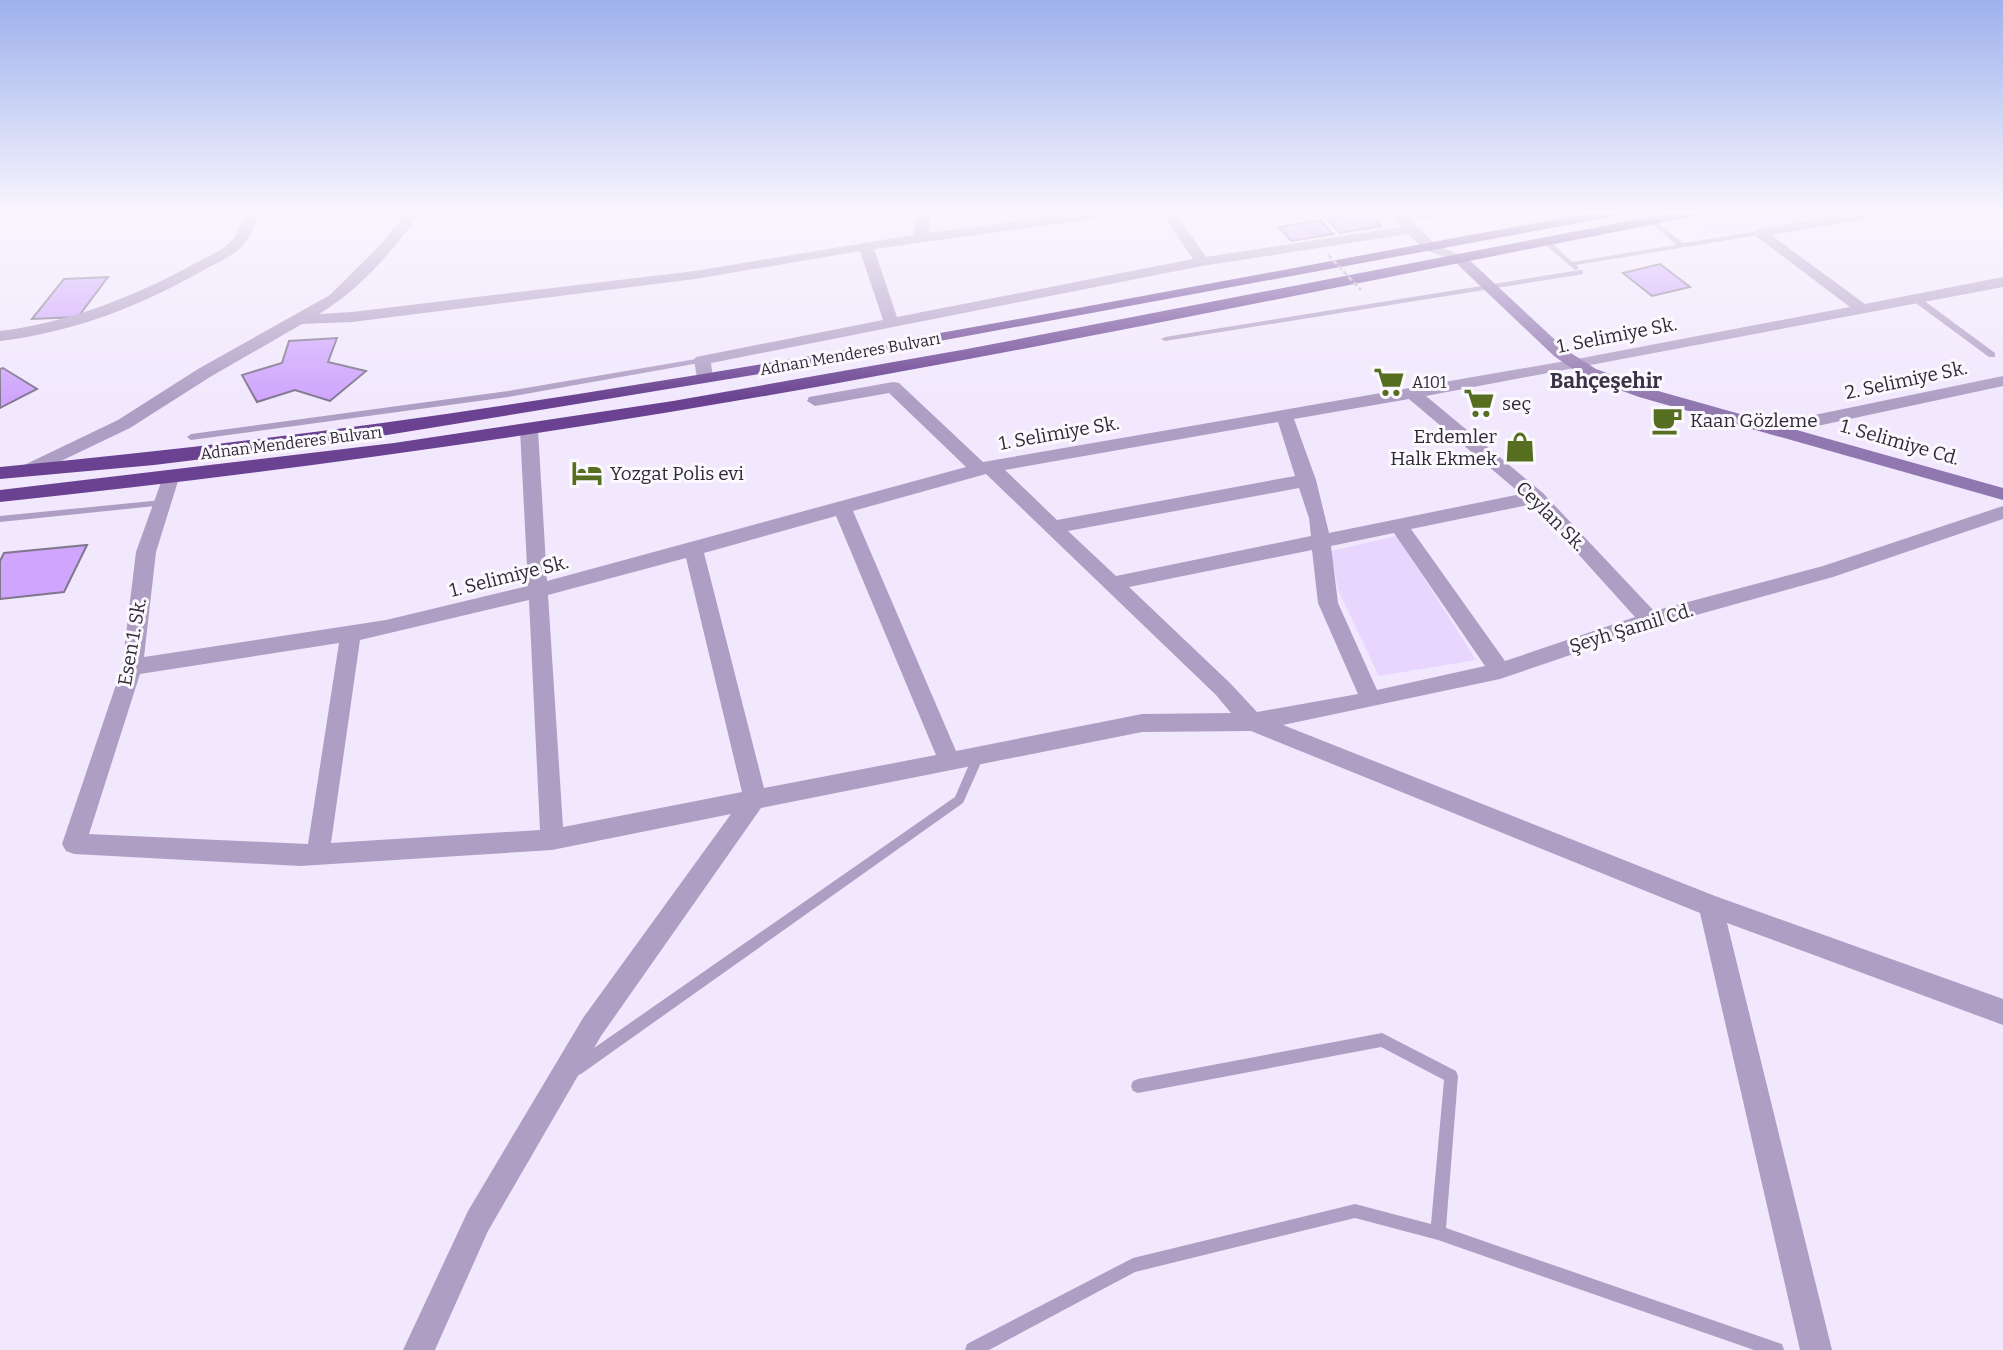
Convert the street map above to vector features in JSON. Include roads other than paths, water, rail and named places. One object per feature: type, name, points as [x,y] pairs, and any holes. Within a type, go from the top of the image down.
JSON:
[{"type":"highway","name":"Adnan Menderes Bulvarı","points":[[0,472],[349,435],[705,378],[1281,274]]},
{"type":"highway","name":"Adnan Menderes Bulvarı","points":[[0,496],[170,478],[528,430],[807,382],[1375,274]]},
{"type":"street","points":[[0,336],[20,334],[91,317],[169,285],[188,274]]},
{"type":"street","points":[[28,470],[124,424],[204,373],[335,298],[359,274]]},
{"type":"street","points":[[297,320],[352,317],[701,274]]},
{"type":"street","points":[[875,274],[892,324]]},
{"type":"street","points":[[705,378],[702,360],[1142,274]]},
{"type":"street","name":"1. Selimiye Cd.","points":[[1476,274],[1560,353],[1590,373],[1645,393],[2003,494]]},
{"type":"street","points":[[1815,274],[1864,310]]},
{"type":"street","name":"1. Selimiye Sk.","points":[[132,667],[386,628],[693,550],[984,468],[1577,364],[2003,282]]},
{"type":"street","name":"2. Selimiye Sk.","points":[[1776,429],[2003,381]]},
{"type":"street","points":[[816,401],[893,387],[1052,527],[1223,689],[1252,722]]},
{"type":"street","name":"Ceylan Sk.","points":[[1412,393],[1537,497],[1650,620]]},
{"type":"street","points":[[1284,415],[1318,518],[1328,603],[1371,701]]},
{"type":"street","points":[[103,463],[106,445],[124,424]]},
{"type":"street","points":[[528,430],[552,840]]},
{"type":"street","name":"Esen 1. Sk.","points":[[170,478],[146,552],[132,667],[74,844],[318,854]]},
{"type":"street","points":[[1052,527],[1307,480]]},
{"type":"street","points":[[1110,584],[1537,497]]},
{"type":"street","points":[[842,507],[950,762]]},
{"type":"street","name":"Şeyh Şamil Cd.","points":[[1252,722],[1371,701],[1500,671],[1650,620],[1826,572],[2003,512]]},
{"type":"street","points":[[1398,525],[1500,671]]},
{"type":"street","points":[[419,1350],[478,1222],[592,1027],[755,799],[693,550]]},
{"type":"street","points":[[351,633],[318,854],[552,840],[1142,723],[1252,722],[1711,906],[2003,1012]]},
{"type":"street","points":[[1711,906],[1816,1350]]},
{"type":"lane","points":[[1165,338],[1567,274]]},
{"type":"lane","points":[[1916,299],[1992,355]]},
{"type":"lane","points":[[191,437],[508,394],[702,360]]},
{"type":"lane","points":[[0,519],[162,503]]},
{"type":"lane","points":[[562,1079],[959,800],[978,756]]},
{"type":"lane","points":[[1138,1086],[1382,1040],[1451,1076],[1438,1233]]},
{"type":"lane","points":[[973,1350],[1133,1265],[1355,1211],[1438,1233],[1776,1350]]},
{"type":"place","name":"A101","points":[[1389,382]]},
{"type":"place","name":"seç","points":[[1479,403]]},
{"type":"place","name":"Kaan Gözleme","points":[[1667,420]]},
{"type":"place","name":"Erdemler Halk Ekmek","points":[[1520,447]]},
{"type":"place","name":"Yozgat Polis evi","points":[[587,473]]},
{"type":"district","name":"Bahçeşehir","points":[[1606,381]]}]
